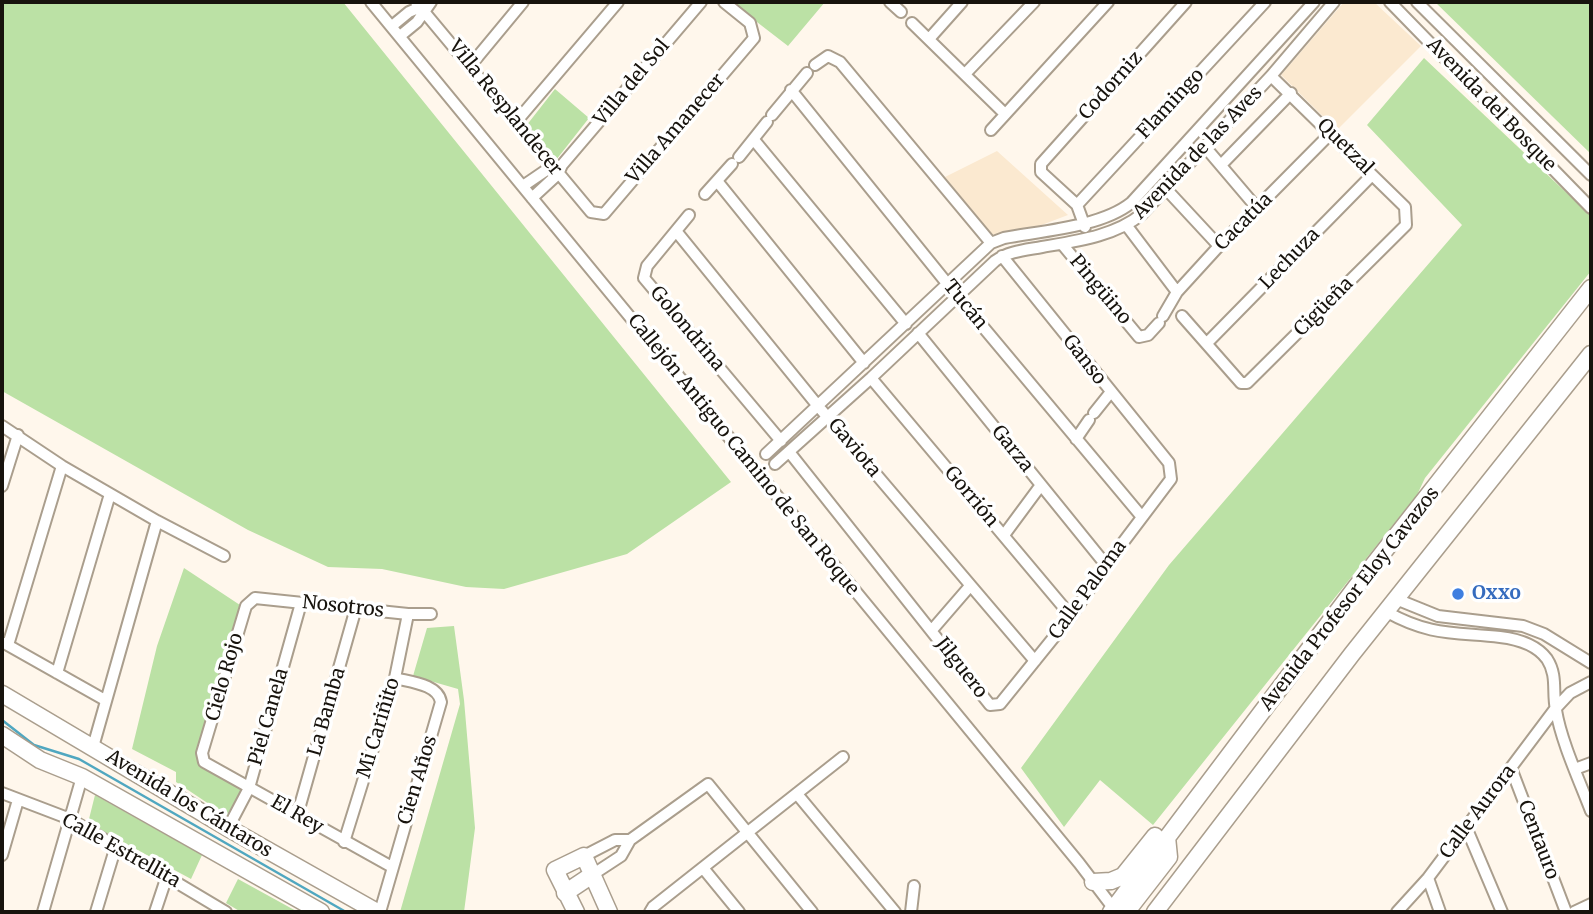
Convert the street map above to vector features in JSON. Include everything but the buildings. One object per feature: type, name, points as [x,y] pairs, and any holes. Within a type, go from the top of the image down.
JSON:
[{"type":"main road","name":"Avenida Profesor Eloy Cavazos","points":[[1118,911],[1167,837],[1359,583],[1591,288]]},
{"type":"main road","name":"Avenida Profesor Eloy Cavazos","points":[[1158,910],[1392,606],[1591,354]]},
{"type":"main road","name":"Avenida los Cántaros","points":[[2,694],[228,828],[378,912]]},
{"type":"main road","name":"Avenida los Cántaros","points":[[2,735],[40,760],[82,777],[321,912]]},
{"type":"main road","points":[[1093,882],[1111,881],[1123,876],[1168,820],[1187,811]]},
{"type":"main road","points":[[576,912],[555,870],[584,856],[609,912]]},
{"type":"main road","points":[[565,892],[592,875]]},
{"type":"street","name":"Callejón Antiguo Camino de San Roque","points":[[371,2],[1118,911]]},
{"type":"street","points":[[470,66],[523,2]]},
{"type":"street","points":[[516,122],[618,2]]},
{"type":"street","name":"Villa del Sol","points":[[532,198],[701,2]]},
{"type":"street","name":"Villa Amanecer","points":[[594,214],[604,214],[754,38],[750,23],[724,2]]},
{"type":"street","points":[[890,2],[901,12]]},
{"type":"street","points":[[929,39],[962,2]]},
{"type":"street","points":[[965,74],[1034,2]]},
{"type":"street","points":[[991,130],[1108,2]]},
{"type":"street","name":"Codorniz","points":[[1077,205],[1041,172],[1041,164],[1186,2]]},
{"type":"street","name":"Flamingo","points":[[1077,205],[1265,2]]},
{"type":"street","points":[[1297,2],[1310,6],[1316,21]]},
{"type":"street","name":"Avenida de las Aves","points":[[1002,256],[1062,244],[1126,226],[1167,190],[1206,148],[1334,2]]},
{"type":"street","name":"Avenida del Bosque","points":[[1390,2],[1591,208]]},
{"type":"street","name":"Avenida del Bosque","points":[[1417,2],[1591,175]]},
{"type":"street","points":[[392,26],[424,5]]},
{"type":"street","points":[[400,36],[424,5]]},
{"type":"street","name":"Villa Resplandecer","points":[[424,5],[470,66],[594,214]]},
{"type":"street","name":"Avenida de las Aves","points":[[766,454],[991,243],[1084,222],[1123,210],[1310,6]]},
{"type":"street","points":[[912,23],[1005,114]]},
{"type":"street","points":[[705,194],[754,140],[791,90],[828,56],[840,62],[991,243]]},
{"type":"street","name":"Quetzal","points":[[1271,76],[1405,207],[1406,225]]},
{"type":"street","name":"Tucán","points":[[791,90],[958,297],[1142,517]]},
{"type":"street","points":[[1222,164],[1291,93]]},
{"type":"street","name":"Cacatúa","points":[[1139,337],[1148,335],[1161,320],[1177,292],[1331,133]]},
{"type":"street","points":[[754,140],[906,324]]},
{"type":"street","points":[[1206,148],[1257,208]]},
{"type":"street","name":"Villa del Sol","points":[[523,186],[558,169]]},
{"type":"street","name":"Lechuza","points":[[1207,343],[1372,175]]},
{"type":"street","points":[[716,181],[864,363]]},
{"type":"street","points":[[1167,190],[1219,246]]},
{"type":"street","points":[[1077,205],[1087,237]]},
{"type":"street","name":"Golondrina","points":[[689,215],[647,267],[644,278],[781,441]]},
{"type":"street","name":"Cigüeña","points":[[1207,343],[1241,383],[1250,382],[1406,225]]},
{"type":"street","points":[[1126,226],[1177,292]]},
{"type":"street","name":"Gaviota","points":[[676,230],[818,406],[1035,661]]},
{"type":"street","name":"Pingüino","points":[[1062,244],[1139,337]]},
{"type":"street","points":[[775,464],[1002,256]]},
{"type":"street","name":"Ganso","points":[[1002,256],[1169,463]]},
{"type":"street","points":[[1182,316],[1207,343]]},
{"type":"street","name":"Garza","points":[[918,333],[1106,565]]},
{"type":"street","name":"Gorrión","points":[[871,378],[1071,617]]},
{"type":"street","points":[[1076,439],[1110,393]]},
{"type":"street","points":[[2,426],[62,466],[224,556]]},
{"type":"street","points":[[2,486],[18,435]]},
{"type":"street","points":[[790,453],[932,630],[970,586]]},
{"type":"street","name":"Calle Paloma","points":[[990,705],[1000,704],[1071,617],[1106,565],[1171,479],[1169,463]]},
{"type":"street","points":[[62,466],[5,643],[105,700]]},
{"type":"street","points":[[1004,535],[1041,485]]},
{"type":"street","points":[[57,673],[110,494]]},
{"type":"street","points":[[93,747],[157,521]]},
{"type":"street","name":"Nosotros","points":[[255,598],[431,614]]},
{"type":"street","name":"Cielo Rojo","points":[[204,762],[202,753],[246,606],[255,598]]},
{"type":"street","name":"Piel Canela","points":[[228,828],[249,788],[301,603]]},
{"type":"street","points":[[1392,606],[1522,626],[1544,634],[1591,663]]},
{"type":"street","points":[[1392,606],[1411,625],[1428,630],[1519,641],[1537,648],[1553,672],[1556,684],[1555,709],[1591,811]]},
{"type":"street","name":"La Bamba","points":[[297,816],[356,608]]},
{"type":"street","name":"Mi Cariñito","points":[[344,842],[395,678],[408,614]]},
{"type":"street","points":[[1484,636],[1485,621]]},
{"type":"street","name":"Jilguero","points":[[932,630],[990,705]]},
{"type":"street","points":[[1537,648],[1544,634]]},
{"type":"street","name":"Cien Años","points":[[378,912],[441,702],[440,696],[433,689],[395,678]]},
{"type":"street","name":"Calle Aurora","points":[[1397,912],[1428,878],[1555,709],[1570,693],[1591,682]]},
{"type":"street","points":[[650,912],[844,757]]},
{"type":"street","name":"El Rey","points":[[204,762],[391,867]]},
{"type":"street","points":[[1575,769],[1591,763]]},
{"type":"street","name":"Centauro","points":[[1511,768],[1566,912]]},
{"type":"street","points":[[43,912],[82,777]]},
{"type":"street","points":[[592,875],[621,856],[630,840],[708,784],[812,912]]},
{"type":"street","name":"Calle Estrellita","points":[[2,793],[70,819],[167,876],[212,908],[226,912]]},
{"type":"street","points":[[797,794],[895,912]]},
{"type":"street","points":[[2,855],[18,800]]},
{"type":"street","points":[[1466,827],[1502,912]]},
{"type":"street","points":[[584,856],[615,840],[630,840]]},
{"type":"street","points":[[96,912],[116,846]]},
{"type":"street","points":[[703,868],[739,912]]},
{"type":"street","points":[[155,912],[167,876]]},
{"type":"street","points":[[1428,878],[1440,912]]},
{"type":"street","points":[[911,912],[914,886]]},
{"type":"street","points":[[1574,912],[1591,904]]},
{"type":"shaded area","points":[[1344,2],[1374,2],[1421,46],[1337,130],[1281,75]]},
{"type":"shaded area","points":[[997,151],[1068,215],[1039,226],[991,235],[945,177]]},
{"type":"green space","points":[[2,2],[343,2],[731,482],[627,554],[504,589],[466,587],[382,569],[328,567],[248,530],[2,391]]},
{"type":"green space","points":[[731,2],[825,2],[788,46]]},
{"type":"green space","points":[[1435,2],[1591,2],[1591,154]]},
{"type":"green space","points":[[1424,58],[1591,216],[1591,271],[1425,478],[1417,495],[1153,825],[1100,780],[1064,827],[1021,768],[1169,565],[1462,225],[1367,125]]},
{"type":"green space","points":[[555,89],[589,118],[556,160],[526,126]]},
{"type":"green space","points":[[184,568],[243,607],[197,762],[243,791],[230,818],[176,782],[176,772],[132,749],[157,646]]},
{"type":"green space","points":[[454,626],[464,700],[475,828],[464,912],[400,912],[460,704],[458,689],[413,676],[427,628]]},
{"type":"green space","points":[[95,795],[202,855],[191,879],[88,823]]},
{"type":"green space","points":[[238,879],[298,912],[241,912],[226,903]]},
{"type":"waterway","points":[[2,720],[34,745],[79,759],[346,912]]},
{"type":"place","name":"Oxxo","points":[[1458,594]]}]
